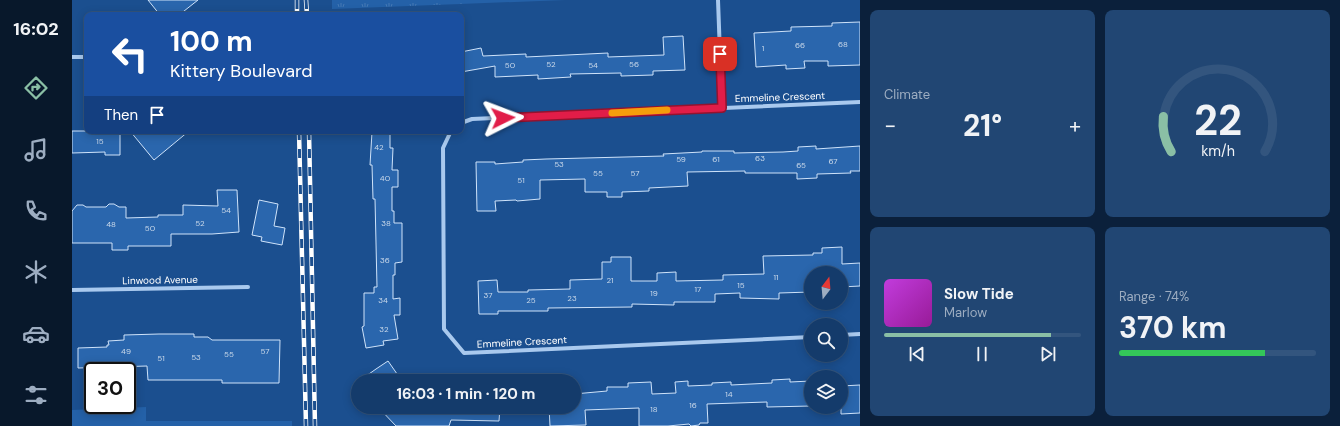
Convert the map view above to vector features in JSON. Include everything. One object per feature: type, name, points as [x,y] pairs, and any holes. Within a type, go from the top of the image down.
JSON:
[{"type":"street","points":[[718,0],[722,108]]},
{"type":"street","points":[[72,57],[84,57]]},
{"type":"street","name":"Emmeline Crescent","points":[[464,122],[472,119],[860,102]]},
{"type":"street","name":"Emmeline Crescent","points":[[449,134],[442,148],[444,329],[464,353],[804,337]]},
{"type":"street","name":"Linwood Avenue","points":[[72,290],[248,287]]},
{"type":"street","points":[[848,335],[860,334]]},
{"type":"green space","points":[[332,0],[565,0],[332,9]]},
{"type":"green space","points":[[136,407],[146,407],[146,421],[292,421],[292,426],[72,426],[72,410],[84,410],[84,414],[136,414]]},
{"type":"building","points":[[148,0],[198,0],[183,12],[158,12]]},
{"type":"building","points":[[860,22],[860,65],[828,66],[828,61],[804,61],[805,68],[786,69],[786,65],[756,67],[754,33],[791,31],[791,27],[832,26],[832,23]]},
{"type":"building","points":[[683,36],[685,70],[653,71],[653,75],[621,76],[621,73],[570,74],[571,77],[538,79],[538,75],[495,77],[495,66],[464,71],[464,51],[481,48],[483,56],[526,54],[526,57],[608,53],[608,57],[664,55],[663,37]]},
{"type":"building","points":[[72,131],[84,131],[84,134],[120,134],[120,155],[105,155],[105,152],[72,153]]},
{"type":"building","points":[[132,134],[185,134],[154,160]]},
{"type":"building","points":[[372,134],[390,134],[390,148],[393,148],[392,170],[398,170],[398,187],[392,187],[392,211],[394,211],[394,223],[402,223],[402,262],[395,263],[395,275],[393,275],[393,299],[400,298],[400,315],[394,315],[398,339],[383,341],[384,345],[366,348],[362,327],[364,326],[364,293],[374,293],[374,287],[377,287],[375,199],[373,199],[372,165],[370,165]]},
{"type":"building","points":[[816,146],[816,149],[860,146],[860,171],[850,171],[851,173],[817,174],[817,178],[797,179],[797,173],[745,173],[745,171],[687,172],[688,186],[649,188],[649,191],[622,192],[622,197],[607,197],[607,192],[585,192],[585,179],[540,180],[540,199],[495,201],[496,211],[477,211],[476,162],[495,162],[495,164],[523,162],[523,160],[664,156],[663,154],[702,151],[734,151],[734,153],[783,152],[798,151],[798,147]]},
{"type":"building","points":[[217,190],[237,190],[239,232],[212,234],[171,234],[171,246],[128,246],[128,250],[112,250],[112,243],[72,243],[72,211],[77,205],[83,205],[86,207],[106,207],[109,204],[114,204],[119,207],[126,207],[126,218],[158,217],[158,215],[183,215],[183,205],[218,206]]},
{"type":"building","points":[[259,200],[278,204],[274,226],[285,228],[282,245],[261,241],[262,237],[252,235]]},
{"type":"building","points":[[842,247],[842,264],[860,263],[860,286],[848,287],[848,266],[804,266],[804,292],[779,293],[779,299],[740,298],[740,293],[715,294],[715,302],[674,302],[674,305],[632,304],[632,307],[548,308],[548,311],[498,311],[498,314],[479,314],[478,281],[497,280],[498,292],[528,292],[528,290],[570,289],[570,280],[602,279],[602,262],[611,262],[611,257],[631,257],[631,281],[657,281],[657,273],[676,272],[676,281],[723,280],[723,275],[764,274],[763,256],[813,255],[813,253],[822,253],[822,248]]},
{"type":"building","points":[[194,334],[194,337],[208,337],[212,340],[280,340],[279,383],[222,383],[222,380],[148,380],[147,366],[136,366],[136,362],[84,362],[84,368],[78,368],[78,348],[107,347],[107,345],[109,345],[108,341],[124,340],[124,335]]},
{"type":"building","points":[[388,361],[397,374],[369,374]]},
{"type":"building","points":[[790,379],[790,382],[804,381],[804,406],[767,407],[767,402],[707,404],[708,423],[700,423],[699,425],[691,426],[689,424],[639,426],[639,408],[585,410],[586,425],[550,426],[549,414],[581,414],[581,393],[607,391],[607,387],[628,387],[628,383],[651,382],[652,394],[676,393],[675,382],[688,381],[688,386],[712,385],[712,383],[731,382],[731,385],[772,383],[772,380]]},
{"type":"building","points":[[860,385],[860,413],[848,414],[848,386]]},
{"type":"building","points":[[385,414],[500,414],[499,421],[451,420],[449,426],[396,426]]},
{"type":"railway","points":[[297,0],[297,12]]},
{"type":"railway","points":[[306,0],[307,12]]},
{"type":"railway","points":[[299,134],[306,426]]},
{"type":"railway","points":[[309,134],[315,426]]},
{"type":"slow traffic","points":[[612,113],[667,110]]},
{"type":"route","points":[[503,118],[722,108],[720,54]]}]
